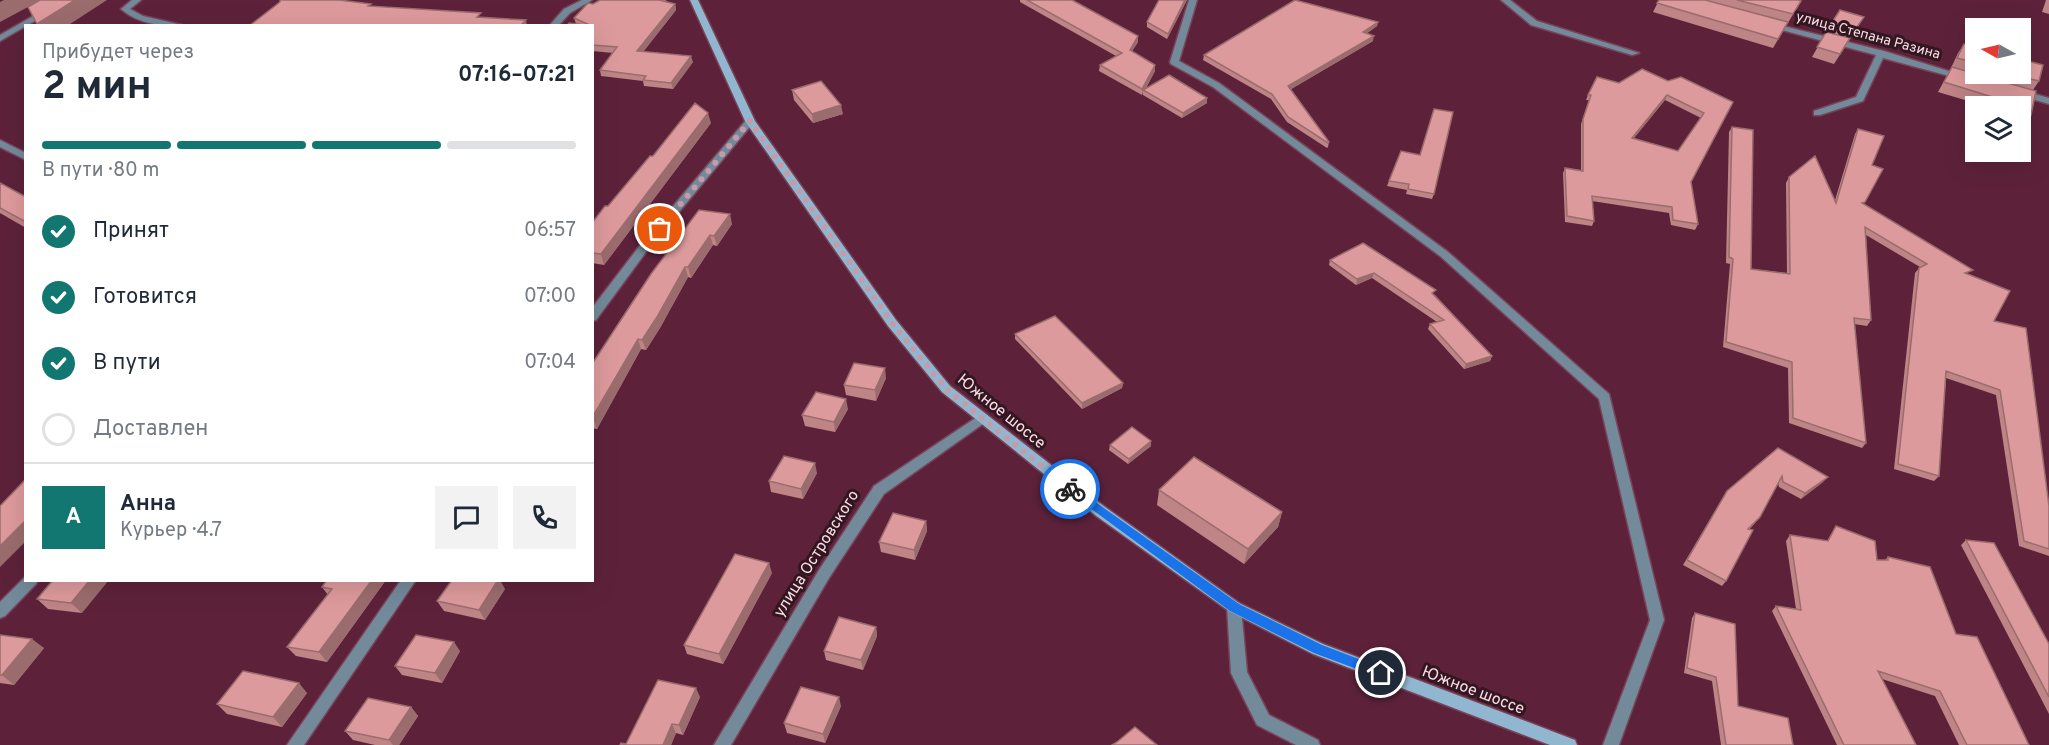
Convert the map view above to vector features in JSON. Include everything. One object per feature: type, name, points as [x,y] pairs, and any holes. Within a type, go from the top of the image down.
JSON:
[{"type":"street","points":[[25,24],[67,0]]},
{"type":"street","points":[[137,0],[125,9],[140,18],[172,24]]},
{"type":"street","points":[[555,24],[567,11],[588,0]]},
{"type":"street","name":"Южное шоссе","points":[[694,0],[750,121],[892,323],[946,389],[1100,512],[1234,607],[1318,649],[1569,745]]},
{"type":"street","points":[[1192,0],[1174,62],[1216,85],[1444,254],[1605,397],[1657,620],[1611,745]]},
{"type":"street","points":[[1504,0],[1534,23],[1635,53]]},
{"type":"street","name":"улица Степана Разина","points":[[1757,21],[1965,76]]},
{"type":"street","points":[[0,38],[24,24]]},
{"type":"street","points":[[1816,113],[1860,99],[1881,53]]},
{"type":"street","points":[[2006,89],[2049,101]]},
{"type":"street","points":[[594,314],[645,246],[750,121]]},
{"type":"street","points":[[0,143],[24,155]]},
{"type":"street","points":[[11,148],[24,148]]},
{"type":"street","name":"улица Островского","points":[[722,745],[824,574],[879,490],[983,418]]},
{"type":"street","points":[[0,612],[29,582]]},
{"type":"street","points":[[295,745],[408,582]]},
{"type":"street","points":[[1234,607],[1239,673],[1263,720],[1312,745]]},
{"type":"building","points":[[40,0],[75,0],[37,24],[28,7]]},
{"type":"building","points":[[280,0],[339,0],[371,4],[368,6],[481,13],[477,17],[526,20],[522,24],[252,24]]},
{"type":"building","points":[[600,0],[659,0],[675,4],[637,51],[691,56],[671,83],[643,80],[646,76],[600,70],[617,47],[594,45],[594,24],[588,24],[574,18],[588,3],[593,4]]},
{"type":"building","points":[[1027,0],[1072,0],[1138,36],[1130,50],[1155,65],[1142,89],[1100,65],[1122,53]]},
{"type":"building","points":[[1159,0],[1185,0],[1168,34],[1147,22]]},
{"type":"building","points":[[1295,0],[1378,22],[1363,32],[1374,36],[1288,86],[1328,143],[1288,117],[1272,94],[1204,55]]},
{"type":"building","points":[[1659,0],[1705,0],[1788,22],[1778,39],[1657,3]]},
{"type":"building","points":[[1737,0],[1798,0],[1801,1],[1793,14]]},
{"type":"building","points":[[1840,10],[1864,17],[1855,30],[1831,24]]},
{"type":"building","points":[[1826,32],[1850,38],[1840,54],[1817,47]]},
{"type":"building","points":[[1964,44],[1965,44],[1965,60],[1957,58]]},
{"type":"building","points":[[2031,62],[2043,65],[2039,81],[2031,79]]},
{"type":"building","points":[[1952,67],[1965,71],[1965,84],[2012,84],[2036,91],[2031,115],[2031,96],[1989,96],[1944,82]]},
{"type":"building","points":[[1642,69],[1668,81],[1681,77],[1733,102],[1691,182],[1698,224],[1673,220],[1672,207],[1592,196],[1594,221],[1567,216],[1565,168],[1583,171],[1583,119],[1591,95],[1588,95],[1597,77],[1619,83]],"holes":[[[1667,95],[1704,113],[1678,151],[1632,138]]]},
{"type":"building","points":[[1169,75],[1207,98],[1183,113],[1143,90]]},
{"type":"building","points":[[821,81],[841,105],[812,114],[792,90]]},
{"type":"building","points":[[695,103],[708,113],[601,254],[594,253],[594,220],[650,156],[653,156]]},
{"type":"building","points":[[1434,109],[1453,112],[1434,194],[1408,189],[1409,184],[1389,181],[1401,151],[1420,155]]},
{"type":"building","points":[[1732,127],[1753,130],[1751,269],[1790,274],[1789,177],[1815,156],[1836,203],[1858,129],[1884,136],[1872,165],[1883,169],[1865,202],[1862,203],[1973,270],[1965,273],[2010,291],[1994,321],[2026,328],[2049,506],[2049,549],[2024,541],[2000,390],[1946,371],[1939,476],[1898,464],[1919,268],[1927,264],[1865,227],[1871,320],[1854,318],[1866,443],[1793,418],[1792,362],[1726,342],[1733,259],[1729,257]]},
{"type":"building","points":[[0,183],[24,196],[24,221],[0,208]]},
{"type":"building","points":[[699,210],[730,214],[714,236],[710,235],[688,267],[685,267],[657,317],[642,340],[638,339],[594,415],[594,361],[651,274]]},
{"type":"building","points":[[1363,243],[1436,290],[1432,293],[1492,356],[1466,364],[1430,324],[1444,320],[1374,273],[1357,279],[1330,260]]},
{"type":"building","points":[[1055,316],[1123,383],[1082,403],[1015,334]]},
{"type":"building","points":[[854,363],[885,368],[875,390],[844,385]]},
{"type":"building","points":[[816,392],[846,399],[834,422],[802,415]]},
{"type":"building","points":[[1132,427],[1151,441],[1129,459],[1110,445]]},
{"type":"building","points":[[1778,448],[1828,477],[1805,493],[1783,482],[1782,476],[1760,517],[1748,529],[1753,530],[1726,581],[1687,560],[1727,491]]},
{"type":"building","points":[[784,456],[815,463],[801,489],[769,481]]},
{"type":"building","points":[[1194,457],[1282,512],[1248,549],[1159,490]]},
{"type":"building","points":[[24,481],[24,522],[0,546],[0,506]]},
{"type":"building","points":[[893,513],[926,521],[914,550],[879,542]]},
{"type":"building","points":[[1836,526],[1875,541],[1877,560],[1888,560],[1888,557],[1930,567],[1956,634],[1977,637],[2029,745],[1967,745],[1940,691],[1878,671],[1916,745],[1844,745],[1776,606],[1801,610],[1790,535],[1828,541]]},
{"type":"building","points":[[1966,540],[1994,543],[2049,644],[2049,697]]},
{"type":"building","points":[[735,554],[769,563],[719,654],[684,645]]},
{"type":"building","points":[[51,582],[88,582],[71,603],[37,599]]},
{"type":"building","points":[[326,582],[371,582],[319,652],[287,647],[332,589],[322,587]]},
{"type":"building","points":[[451,582],[497,582],[479,610],[437,601]]},
{"type":"building","points":[[1695,613],[1735,624],[1738,706],[1788,718],[1793,745],[1726,745],[1716,677],[1687,668]]},
{"type":"building","points":[[839,617],[876,627],[861,660],[824,651]]},
{"type":"building","points":[[0,635],[32,639],[2,675],[0,675]]},
{"type":"building","points":[[416,635],[454,642],[435,673],[395,666]]},
{"type":"building","points":[[243,671],[299,683],[273,717],[217,704]]},
{"type":"building","points":[[658,680],[696,688],[679,725],[672,724],[663,745],[620,745],[621,743],[626,744]]},
{"type":"building","points":[[801,687],[839,697],[823,734],[784,723]]},
{"type":"building","points":[[368,698],[411,707],[389,740],[345,731]]},
{"type":"building","points":[[1135,727],[1157,745],[1112,745],[1117,742]]},
{"type":"way so far","points":[[660,229],[750,121],[892,323],[946,389],[1070,489]]},
{"type":"route","points":[[1070,489],[1234,607],[1318,649],[1381,673]]}]
